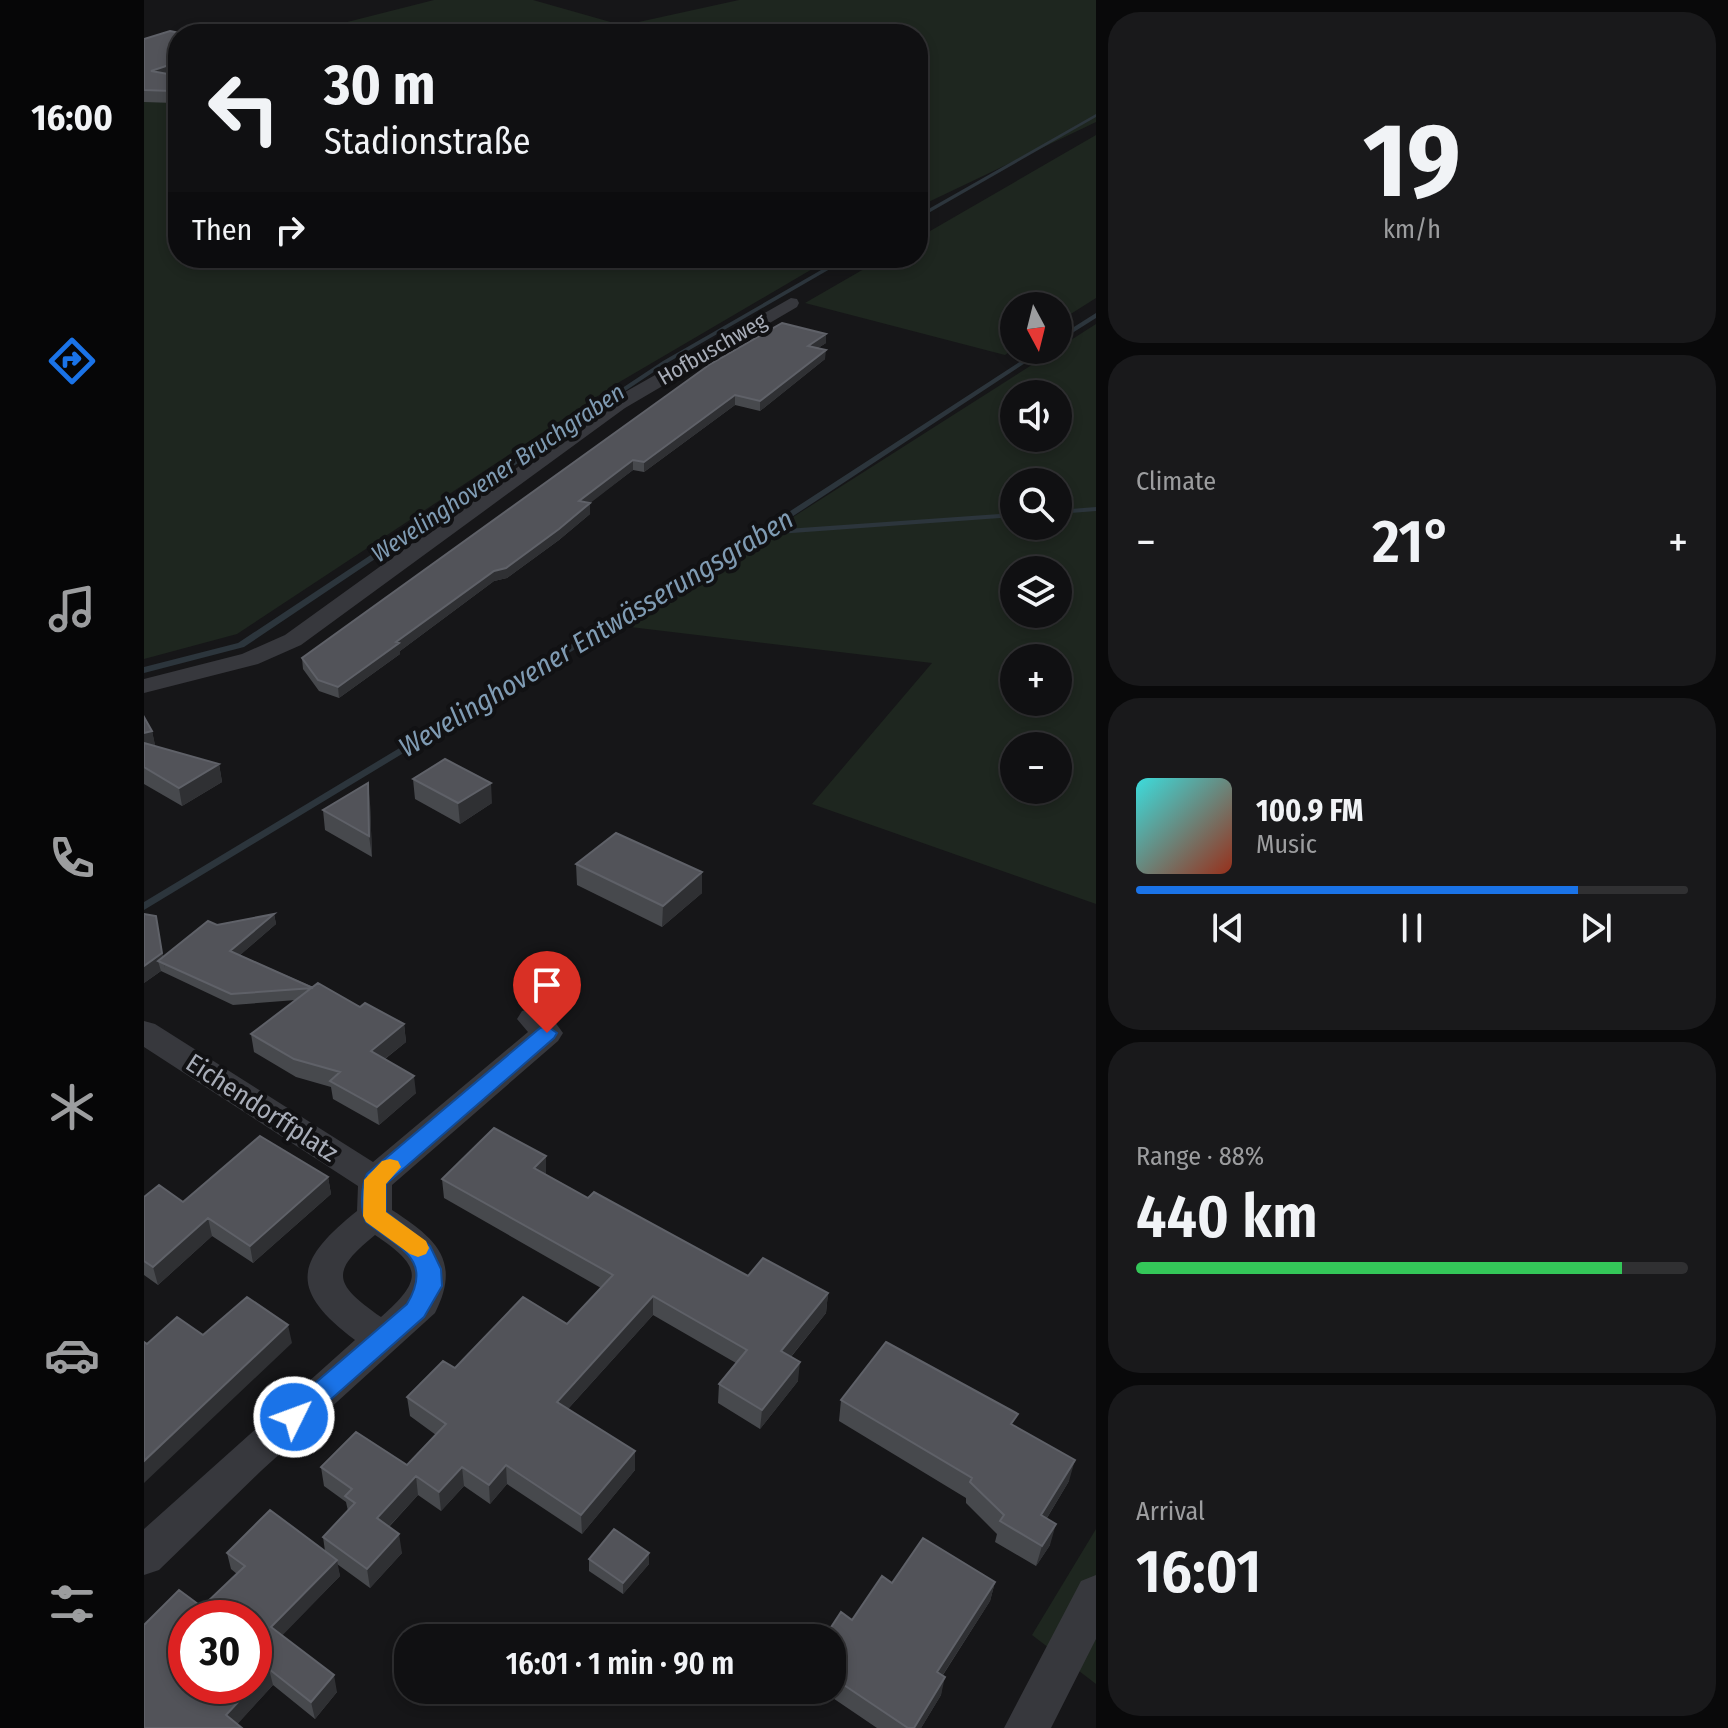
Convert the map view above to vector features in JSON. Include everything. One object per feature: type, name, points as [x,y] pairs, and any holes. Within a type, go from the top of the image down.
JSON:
[{"type":"street","name":"Hofbuschweg","points":[[144,686],[250,659],[293,640],[618,404],[791,303]]},
{"type":"street","points":[[382,1339],[337,1304],[328,1290],[325,1275],[333,1252],[375,1198],[547,1033],[533,1019]]},
{"type":"street","name":"Eichendorffplatz","points":[[144,1032],[375,1198],[415,1244],[426,1261],[431,1278],[422,1303],[144,1556]]},
{"type":"street","points":[[1027,1728],[1096,1595]]},
{"type":"shaded area","points":[[434,0],[533,0],[614,23],[609,24],[339,24]]},
{"type":"shaded area","points":[[739,0],[1096,0],[1096,122],[928,202],[928,24],[630,24]]},
{"type":"shaded area","points":[[168,84],[168,268],[814,268],[616,384],[237,634],[144,659],[144,92]]},
{"type":"shaded area","points":[[1096,135],[1096,298],[1072,313],[1072,292],[1000,292],[1000,354],[805,303],[866,268],[928,268],[928,232]]},
{"type":"shaded area","points":[[1096,324],[1096,904],[812,804],[932,663],[622,626],[1000,385],[1000,452],[1072,452],[1072,380],[1008,380],[1033,364],[1072,364],[1072,339]]},
{"type":"shaded area","points":[[1096,1529],[1096,1684],[1032,1635]]},
{"type":"building","points":[[168,32],[168,65],[151,71],[168,74],[168,91],[144,90],[144,39]]},
{"type":"building","points":[[782,323],[826,334],[808,346],[826,350],[760,401],[735,395],[644,462],[633,460],[579,501],[590,503],[559,529],[506,568],[494,571],[338,687],[318,680],[302,658],[709,365]]},
{"type":"building","points":[[144,717],[152,731],[144,733]]},
{"type":"building","points":[[144,743],[219,764],[179,788],[144,767]]},
{"type":"building","points":[[445,759],[491,783],[458,803],[413,779]]},
{"type":"building","points":[[368,783],[369,836],[323,810]]},
{"type":"building","points":[[616,833],[702,872],[663,906],[576,864]]},
{"type":"building","points":[[144,914],[156,916],[162,953],[144,966]]},
{"type":"building","points":[[274,914],[230,951],[313,988],[231,994],[158,961],[208,921],[217,925]]},
{"type":"building","points":[[318,983],[360,1007],[365,1003],[404,1024],[371,1051],[414,1076],[377,1107],[330,1081],[340,1072],[294,1059],[251,1034]]},
{"type":"building","points":[[494,1128],[546,1156],[534,1168],[588,1198],[594,1192],[748,1276],[763,1258],[828,1293],[781,1351],[800,1362],[762,1410],[719,1384],[747,1350],[653,1296],[557,1402],[635,1451],[581,1515],[506,1465],[489,1485],[462,1467],[439,1492],[416,1476],[377,1518],[399,1534],[367,1569],[323,1537],[355,1503],[345,1496],[352,1489],[321,1467],[356,1432],[407,1465],[446,1424],[407,1397],[443,1361],[455,1368],[523,1297],[567,1324],[613,1275],[442,1179]]},
{"type":"building","points":[[260,1136],[328,1177],[250,1246],[208,1218],[153,1267],[144,1261],[144,1197],[159,1185],[183,1202]]},
{"type":"building","points":[[247,1297],[288,1325],[144,1461],[144,1342],[147,1344],[177,1317],[203,1335]]},
{"type":"building","points":[[886,1342],[1018,1414],[1011,1424],[1075,1460],[1041,1515],[1056,1524],[1042,1546],[1000,1521],[1004,1515],[970,1482],[972,1478],[841,1400]]},
{"type":"building","points":[[270,1510],[337,1560],[272,1626],[272,1600],[209,1600],[245,1566],[227,1553]]},
{"type":"building","points":[[614,1529],[649,1553],[623,1583],[589,1559]]},
{"type":"building","points":[[923,1538],[995,1582],[937,1672],[945,1677],[914,1728],[908,1728],[846,1686],[846,1624],[833,1624],[841,1612],[852,1620],[882,1576],[892,1583]]},
{"type":"building","points":[[179,1590],[193,1600],[169,1600]]},
{"type":"building","points":[[168,1601],[168,1704],[236,1704],[226,1715],[242,1728],[144,1728],[144,1625]]},
{"type":"building","points":[[272,1628],[334,1675],[311,1702],[272,1671]]},
{"type":"waterway","name":"Wevelinghovener Bruchgraben","points":[[928,211],[1096,115]]},
{"type":"waterway","name":"Wevelinghovener Bruchgraben","points":[[144,670],[241,645],[665,362],[829,268]]},
{"type":"waterway","name":"Wevelinghovener Entwässerungsgraben","points":[[1072,331],[1096,315]]},
{"type":"waterway","name":"Wevelinghovener Entwässerungsgraben","points":[[144,907],[761,534],[1021,364]]},
{"type":"waterway","points":[[1072,511],[1096,509]]},
{"type":"waterway","points":[[765,533],[1000,516]]},
{"type":"slow traffic","points":[[390,1167],[375,1180],[374,1216],[418,1248]]},
{"type":"route","points":[[294,1417],[415,1311],[427,1295],[430,1269],[421,1252],[415,1244],[374,1216],[375,1180],[547,1033]]}]
